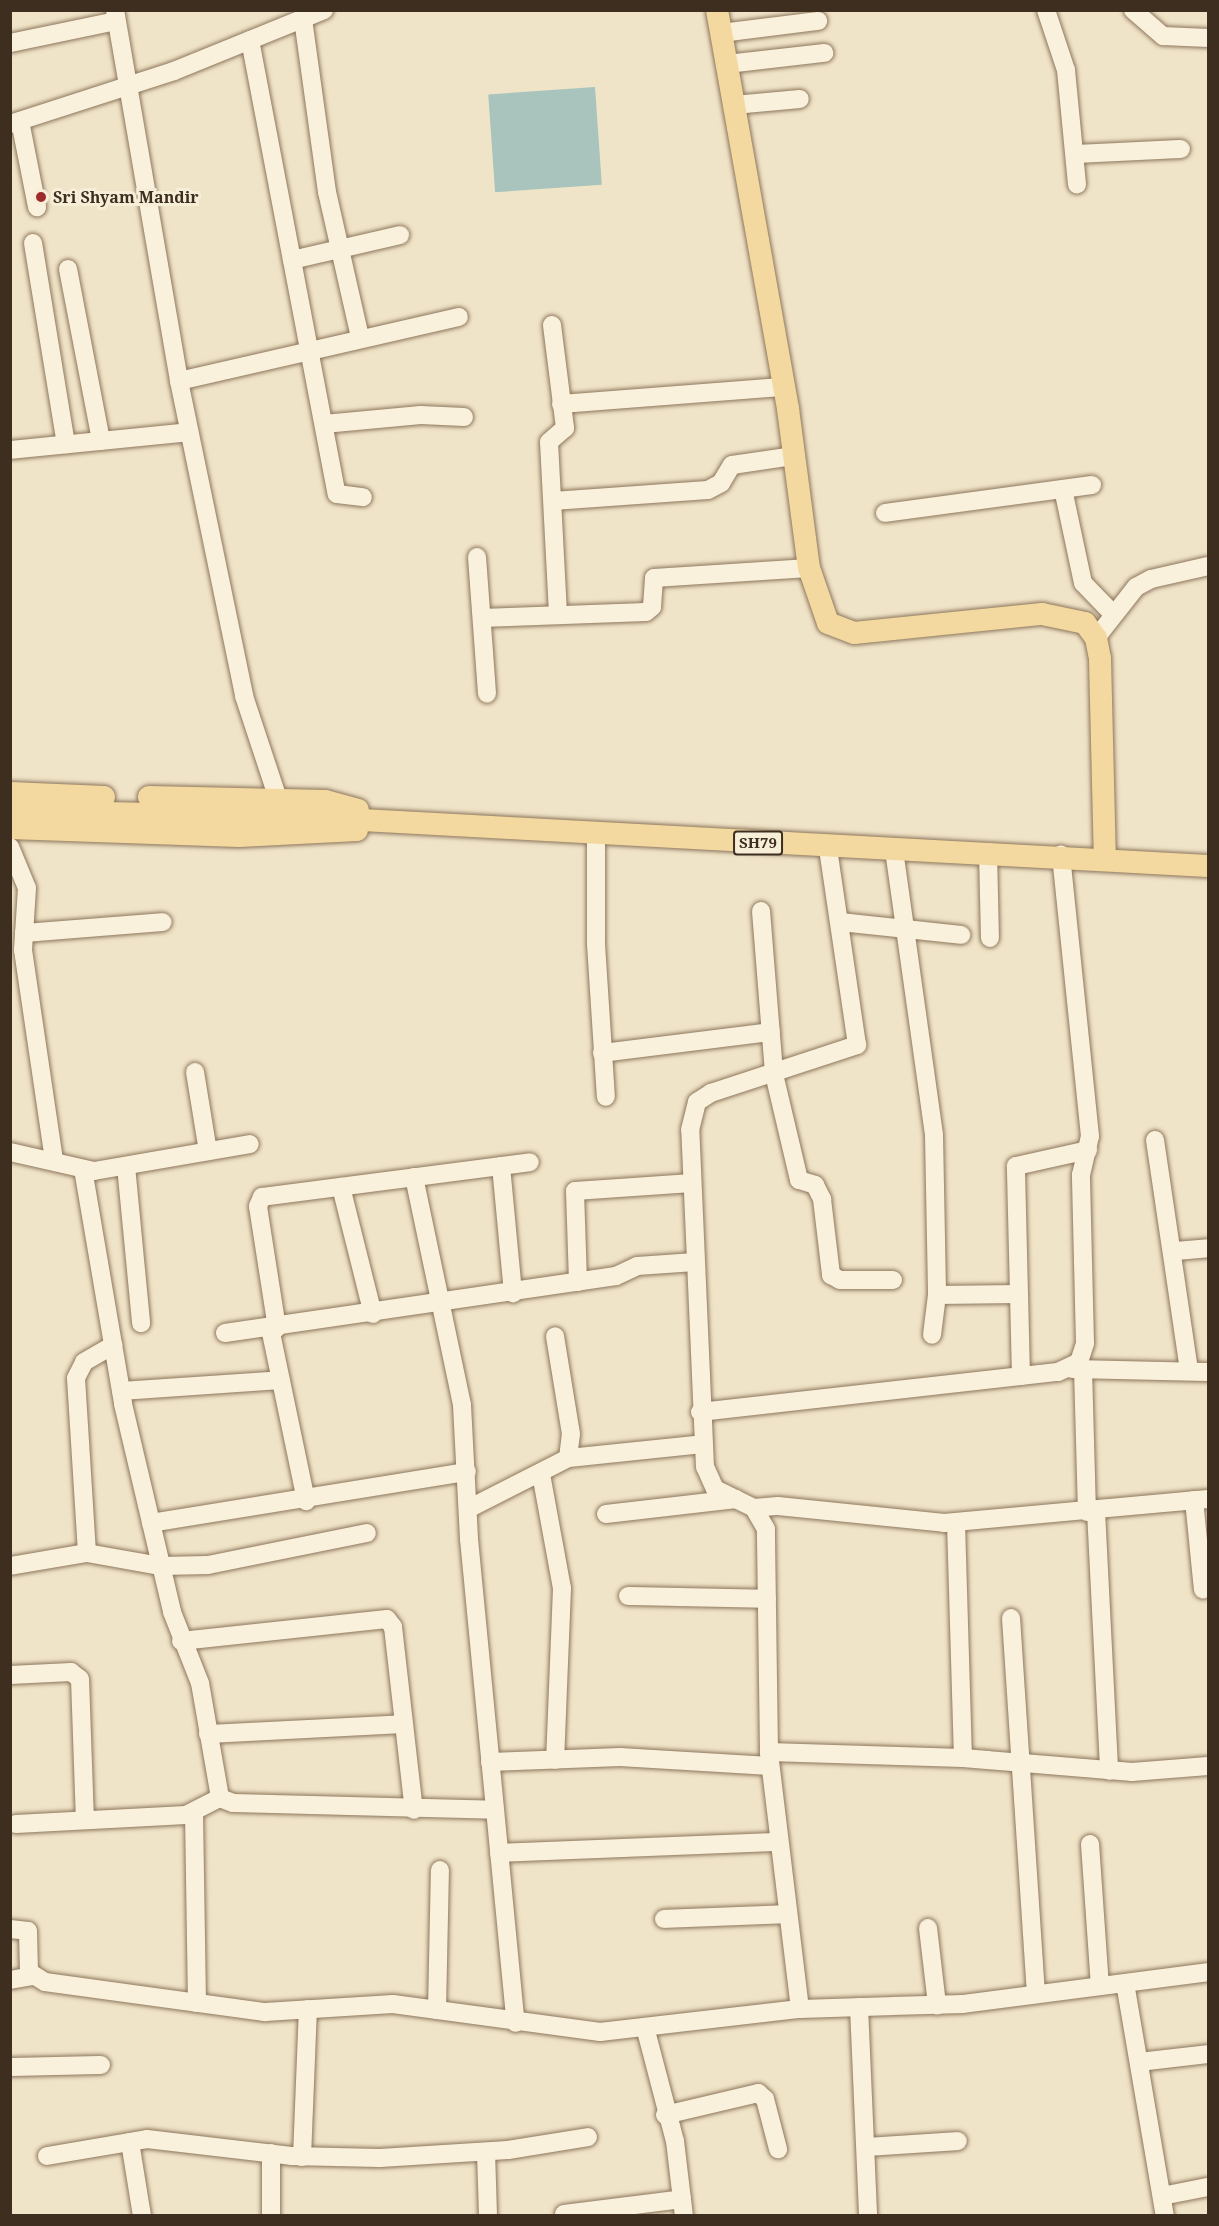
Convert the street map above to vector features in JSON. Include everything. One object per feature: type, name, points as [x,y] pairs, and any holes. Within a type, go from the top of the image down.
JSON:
[{"type":"main road","points":[[717,10],[784,387],[809,568],[828,623],[837,631],[1042,614],[1085,622],[1096,638],[1105,858]]},
{"type":"main road","name":"SH79","points":[[10,794],[325,801],[387,822]]},
{"type":"main road","name":"SH79","points":[[10,810],[307,817],[828,848],[1061,855],[1209,866]]},
{"type":"main road","name":"SH79","points":[[10,828],[239,836],[350,832],[387,822]]},
{"type":"street","points":[[37,207],[15,123],[126,87],[250,40],[297,17],[324,10]]},
{"type":"street","points":[[1046,10],[1066,70],[1077,184]]},
{"type":"street","points":[[1133,10],[1163,36],[1209,38]]},
{"type":"street","points":[[10,43],[115,16],[189,432],[244,696],[278,799]]},
{"type":"street","points":[[297,17],[338,249],[360,337]]},
{"type":"street","points":[[721,33],[818,21]]},
{"type":"street","points":[[250,40],[337,494],[363,496]]},
{"type":"street","points":[[727,64],[824,53]]},
{"type":"street","points":[[734,105],[800,99]]},
{"type":"street","points":[[1075,154],[1181,149]]},
{"type":"street","points":[[292,260],[400,235]]},
{"type":"street","points":[[33,243],[66,444]]},
{"type":"street","points":[[68,269],[101,441]]},
{"type":"street","points":[[179,381],[309,347],[459,317]]},
{"type":"street","points":[[552,325],[565,428],[549,442],[558,615]]},
{"type":"street","points":[[561,404],[784,387]]},
{"type":"street","points":[[324,424],[436,414],[464,417]]},
{"type":"street","points":[[10,450],[189,432]]},
{"type":"street","points":[[553,501],[708,490],[721,483],[732,465],[794,456]]},
{"type":"street","points":[[885,513],[1092,485]]},
{"type":"street","points":[[1063,489],[1083,583],[1113,614]]},
{"type":"street","points":[[477,557],[487,694]]},
{"type":"street","points":[[1096,638],[1113,614],[1151,579],[1209,566]]},
{"type":"street","points":[[482,618],[649,611],[654,578],[809,568]]},
{"type":"street","points":[[596,834],[602,1053],[606,1097]]},
{"type":"street","points":[[10,847],[27,888],[24,933],[54,1158]]},
{"type":"street","points":[[828,848],[857,1045],[697,1102],[690,1130],[700,1412],[708,1480],[754,1508],[778,1506],[956,1523],[1201,1500],[1203,1590]]},
{"type":"street","points":[[894,850],[934,1135],[937,1295],[932,1335]]},
{"type":"street","points":[[988,852],[990,938]]},
{"type":"street","points":[[1061,855],[1089,1121],[1088,1150],[1081,1175],[1085,1343],[1077,1369],[1092,1511],[1109,1771]]},
{"type":"street","points":[[761,911],[774,1074],[799,1180],[815,1185],[822,1199],[831,1275],[840,1281],[893,1280]]},
{"type":"street","points":[[24,933],[163,921]]},
{"type":"street","points":[[840,922],[961,935]]},
{"type":"street","points":[[602,1053],[771,1032]]},
{"type":"street","points":[[195,1072],[208,1151]]},
{"type":"street","points":[[1155,1140],[1176,1251],[1189,1370]]},
{"type":"street","points":[[10,1152],[54,1158],[83,1169],[126,1166],[250,1144]]},
{"type":"street","points":[[1021,1376],[1016,1167],[1088,1150]]},
{"type":"street","points":[[306,1501],[281,1380],[260,1200],[341,1186],[530,1162]]},
{"type":"street","points":[[126,1166],[141,1323]]},
{"type":"street","points":[[501,1166],[513,1293]]},
{"type":"street","points":[[83,1169],[121,1391],[161,1566],[182,1641],[200,1683],[220,1798]]},
{"type":"street","points":[[414,1178],[462,1405],[468,1509],[490,1762],[516,2022]]},
{"type":"street","points":[[578,1282],[575,1191],[692,1183]]},
{"type":"street","points":[[341,1186],[373,1314]]},
{"type":"street","points":[[1176,1251],[1209,1248]]},
{"type":"street","points":[[225,1333],[440,1305],[616,1276],[637,1266],[695,1262]]},
{"type":"street","points":[[937,1295],[1019,1294]]},
{"type":"street","points":[[555,1336],[571,1434],[568,1458]]},
{"type":"street","points":[[87,1553],[76,1378],[84,1362],[113,1345]]},
{"type":"street","points":[[700,1412],[1077,1369],[1209,1372]]},
{"type":"street","points":[[121,1391],[281,1380]]},
{"type":"street","points":[[468,1509],[541,1474],[568,1458],[703,1444]]},
{"type":"street","points":[[151,1523],[306,1501],[467,1472]]},
{"type":"street","points":[[541,1474],[562,1588],[555,1760]]},
{"type":"street","points":[[606,1514],[736,1499]]},
{"type":"street","points":[[754,1508],[766,1529],[770,1759],[778,1842],[800,2008]]},
{"type":"street","points":[[956,1523],[963,1758]]},
{"type":"street","points":[[10,1566],[87,1553],[161,1566],[226,1563],[367,1533]]},
{"type":"street","points":[[628,1596],[767,1599]]},
{"type":"street","points":[[1011,1618],[1036,1994]]},
{"type":"street","points":[[182,1641],[387,1619],[393,1627],[414,1810]]},
{"type":"street","points":[[10,1675],[71,1672],[80,1679],[85,1820]]},
{"type":"street","points":[[208,1734],[404,1724]]},
{"type":"street","points":[[490,1762],[620,1757],[963,1758],[1109,1771],[1209,1766]]},
{"type":"street","points":[[220,1798],[232,1803],[414,1810],[495,1810]]},
{"type":"street","points":[[16,1824],[194,1813],[220,1798]]},
{"type":"street","points":[[194,1813],[197,2002]]},
{"type":"street","points":[[499,1853],[778,1842]]},
{"type":"street","points":[[1090,1844],[1100,1986]]},
{"type":"street","points":[[436,2010],[440,1870]]},
{"type":"street","points":[[664,1919],[788,1914]]},
{"type":"street","points":[[928,1928],[937,2005]]},
{"type":"street","points":[[10,1929],[24,1929],[30,1936],[32,1976]]},
{"type":"street","points":[[10,1980],[32,1976],[265,2012],[393,2004],[600,2032],[800,2008],[937,2005],[1209,1972]]},
{"type":"street","points":[[1125,1983],[1165,2216]]},
{"type":"street","points":[[859,2007],[868,2146],[868,2216]]},
{"type":"street","points":[[302,2157],[308,2009]]},
{"type":"street","points":[[564,2214],[683,2207],[675,2141],[665,2115],[645,2027]]},
{"type":"street","points":[[1139,2062],[1209,2054]]},
{"type":"street","points":[[10,2067],[101,2065]]},
{"type":"street","points":[[665,2115],[758,2093],[765,2099],[778,2148]]},
{"type":"street","points":[[47,2156],[130,2142],[165,2140],[302,2157],[486,2152],[588,2137]]},
{"type":"street","points":[[868,2146],[958,2141]]},
{"type":"street","points":[[130,2142],[142,2216]]},
{"type":"street","points":[[486,2152],[488,2215]]},
{"type":"street","points":[[271,2153],[271,2216]]},
{"type":"street","points":[[1162,2196],[1209,2187]]},
{"type":"water","points":[[595,87],[602,185],[495,192],[488,94]]},
{"type":"place","name":"Sri Shyam Mandir","points":[[41,197]]}]
